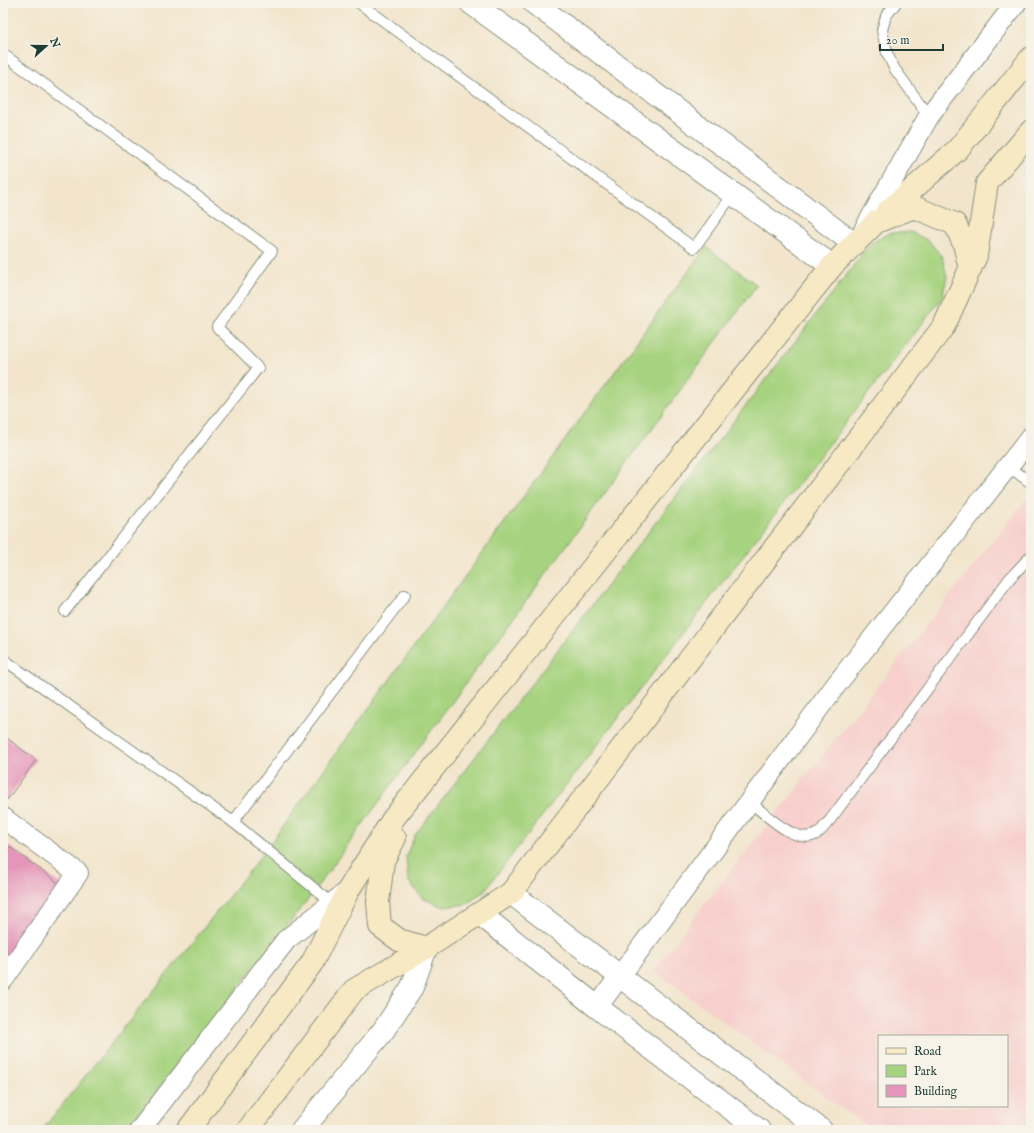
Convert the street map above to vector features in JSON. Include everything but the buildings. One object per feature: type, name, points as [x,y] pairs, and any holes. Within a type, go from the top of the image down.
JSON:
[{"type":"main road","points":[[188,1130],[312,963],[350,889],[394,819],[418,788],[832,266],[864,233],[958,149],[1031,58]]},
{"type":"main road","points":[[248,1130],[354,990],[426,948],[511,893],[944,326],[976,256],[987,183],[1031,131]]},
{"type":"main road","points":[[864,233],[914,207],[955,224],[964,244],[970,269]]},
{"type":"main road","points":[[418,788],[412,809],[383,861],[378,902],[380,926],[399,940],[426,948]]},
{"type":"street","points":[[471,3],[832,266]]},
{"type":"street","points":[[534,3],[864,233],[929,116],[1016,3]]},
{"type":"street","points":[[597,1007],[749,800],[836,685],[1031,436]]},
{"type":"street","points":[[3,818],[78,873],[3,980]]},
{"type":"street","points":[[140,1130],[286,940],[350,889]]},
{"type":"street","points":[[511,893],[821,1130]]},
{"type":"street","points":[[480,914],[597,1007],[759,1130]]},
{"type":"street","points":[[302,1130],[384,1031],[412,987],[426,948]]},
{"type":"lane","points":[[359,3],[694,248],[734,194]]},
{"type":"lane","points":[[896,3],[886,16],[882,30],[887,54],[894,68],[929,116]]},
{"type":"lane","points":[[3,54],[272,251],[217,327],[258,368],[65,611]]},
{"type":"lane","points":[[1008,466],[1031,483]]},
{"type":"lane","points":[[749,800],[790,832],[804,838],[817,834],[835,813],[1010,578],[1031,556]]},
{"type":"lane","points":[[233,822],[405,595]]},
{"type":"lane","points":[[3,659],[233,822],[332,903]]},
{"type":"shaded area","points":[[1031,493],[1031,1130],[872,1130],[654,971],[687,926]]},
{"type":"green space","points":[[911,232],[929,241],[942,257],[947,277],[942,298],[485,890],[467,904],[444,907],[422,898],[408,880],[406,856],[415,835],[871,243],[890,233]]},
{"type":"green space","points":[[706,247],[757,285],[306,902],[125,1130],[42,1130],[255,864]]}]
